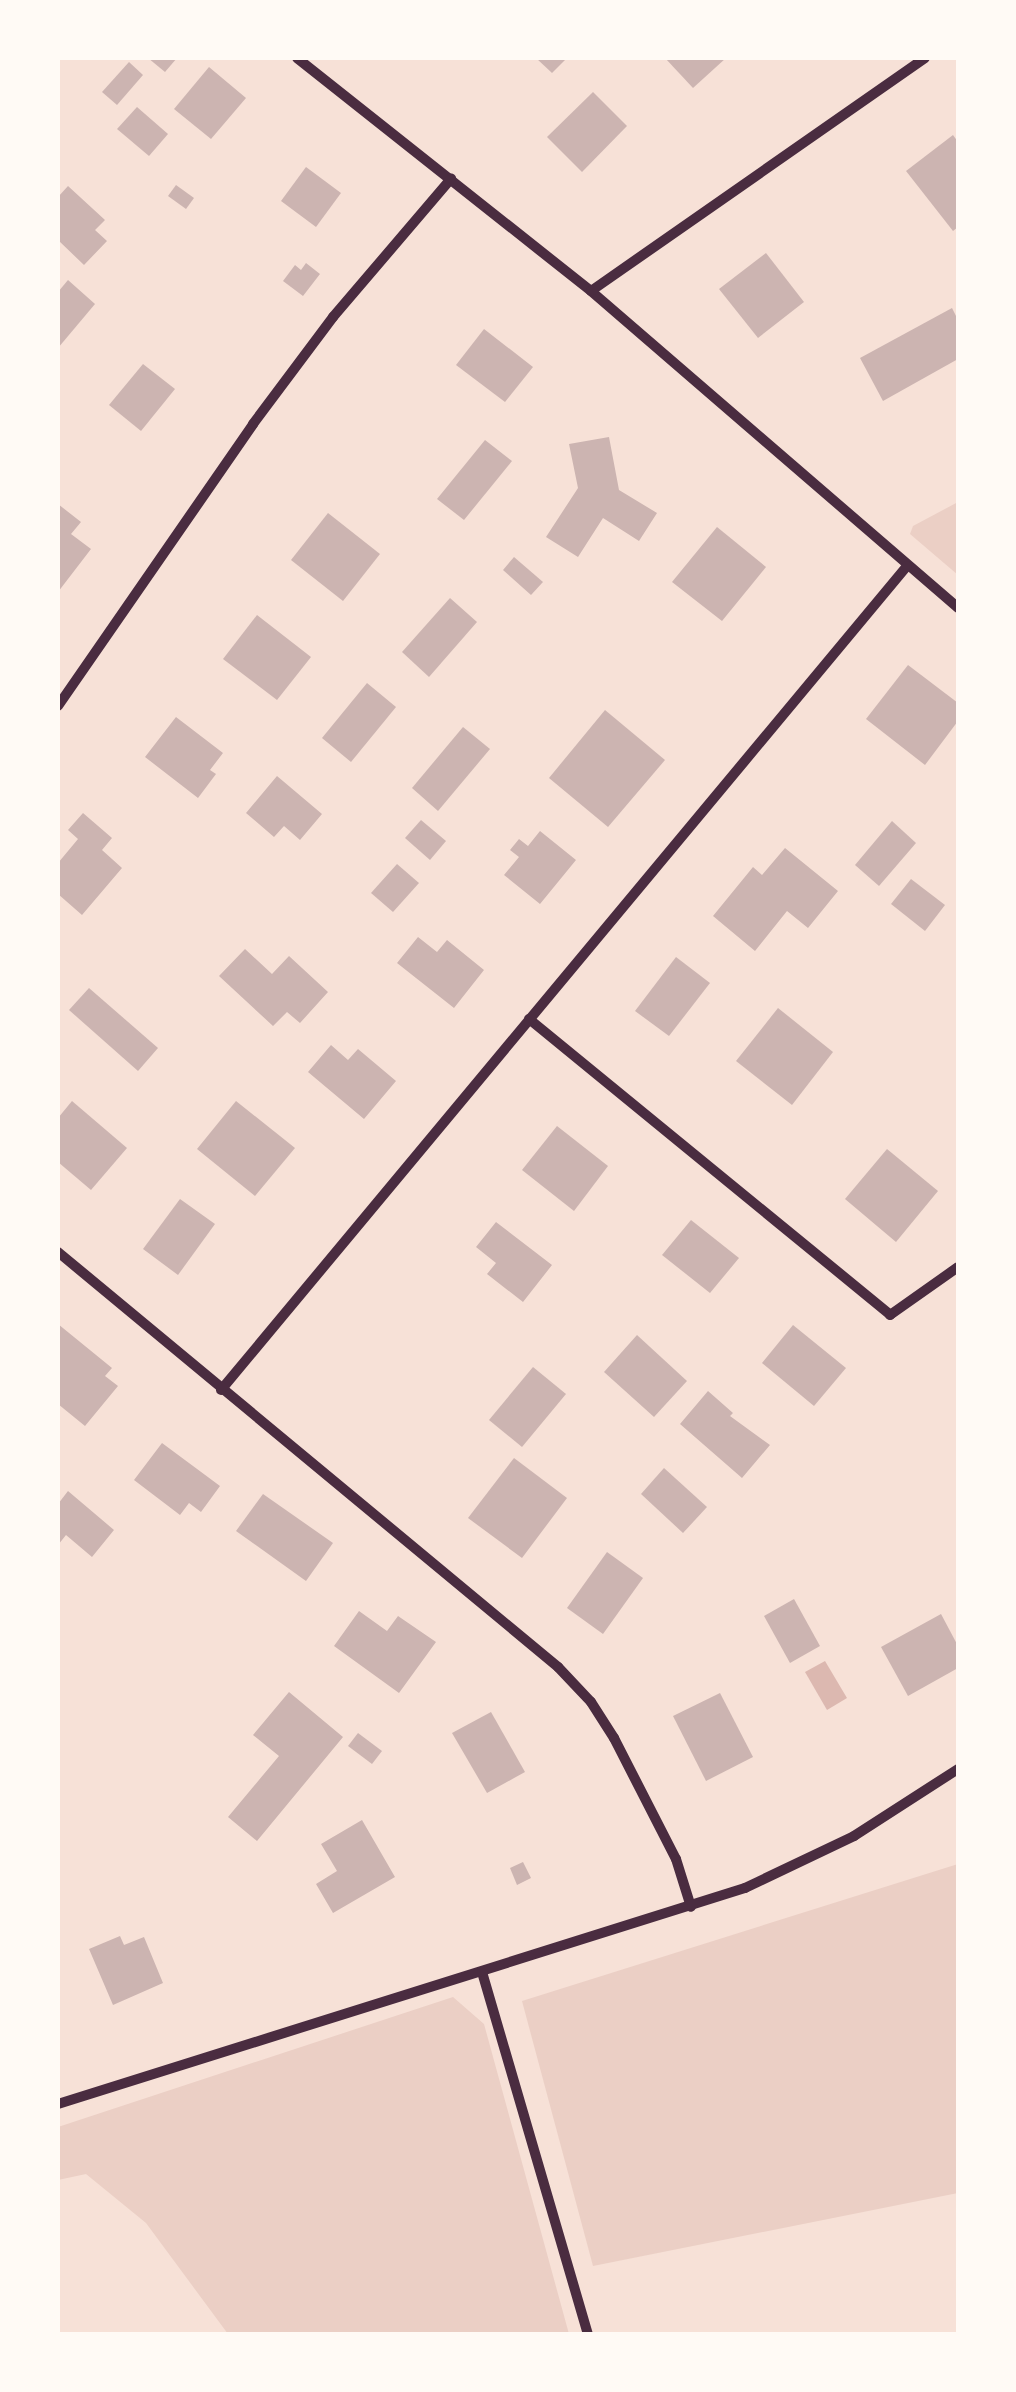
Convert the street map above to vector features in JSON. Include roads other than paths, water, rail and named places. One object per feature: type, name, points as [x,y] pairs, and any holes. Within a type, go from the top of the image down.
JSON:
[{"type":"street","points":[[297,58],[591,291],[958,608]]},
{"type":"street","points":[[591,291],[925,58]]},
{"type":"street","points":[[58,706],[253,424],[333,317],[451,179]]},
{"type":"street","points":[[221,1390],[907,566]]},
{"type":"street","points":[[528,1019],[890,1316],[958,1267]]},
{"type":"street","points":[[58,1252],[558,1667],[591,1702],[662,1831],[691,1906]]},
{"type":"street","points":[[58,2104],[691,1906],[791,1869],[854,1836],[958,1769]]},
{"type":"street","points":[[482,1972],[588,2334]]}]
